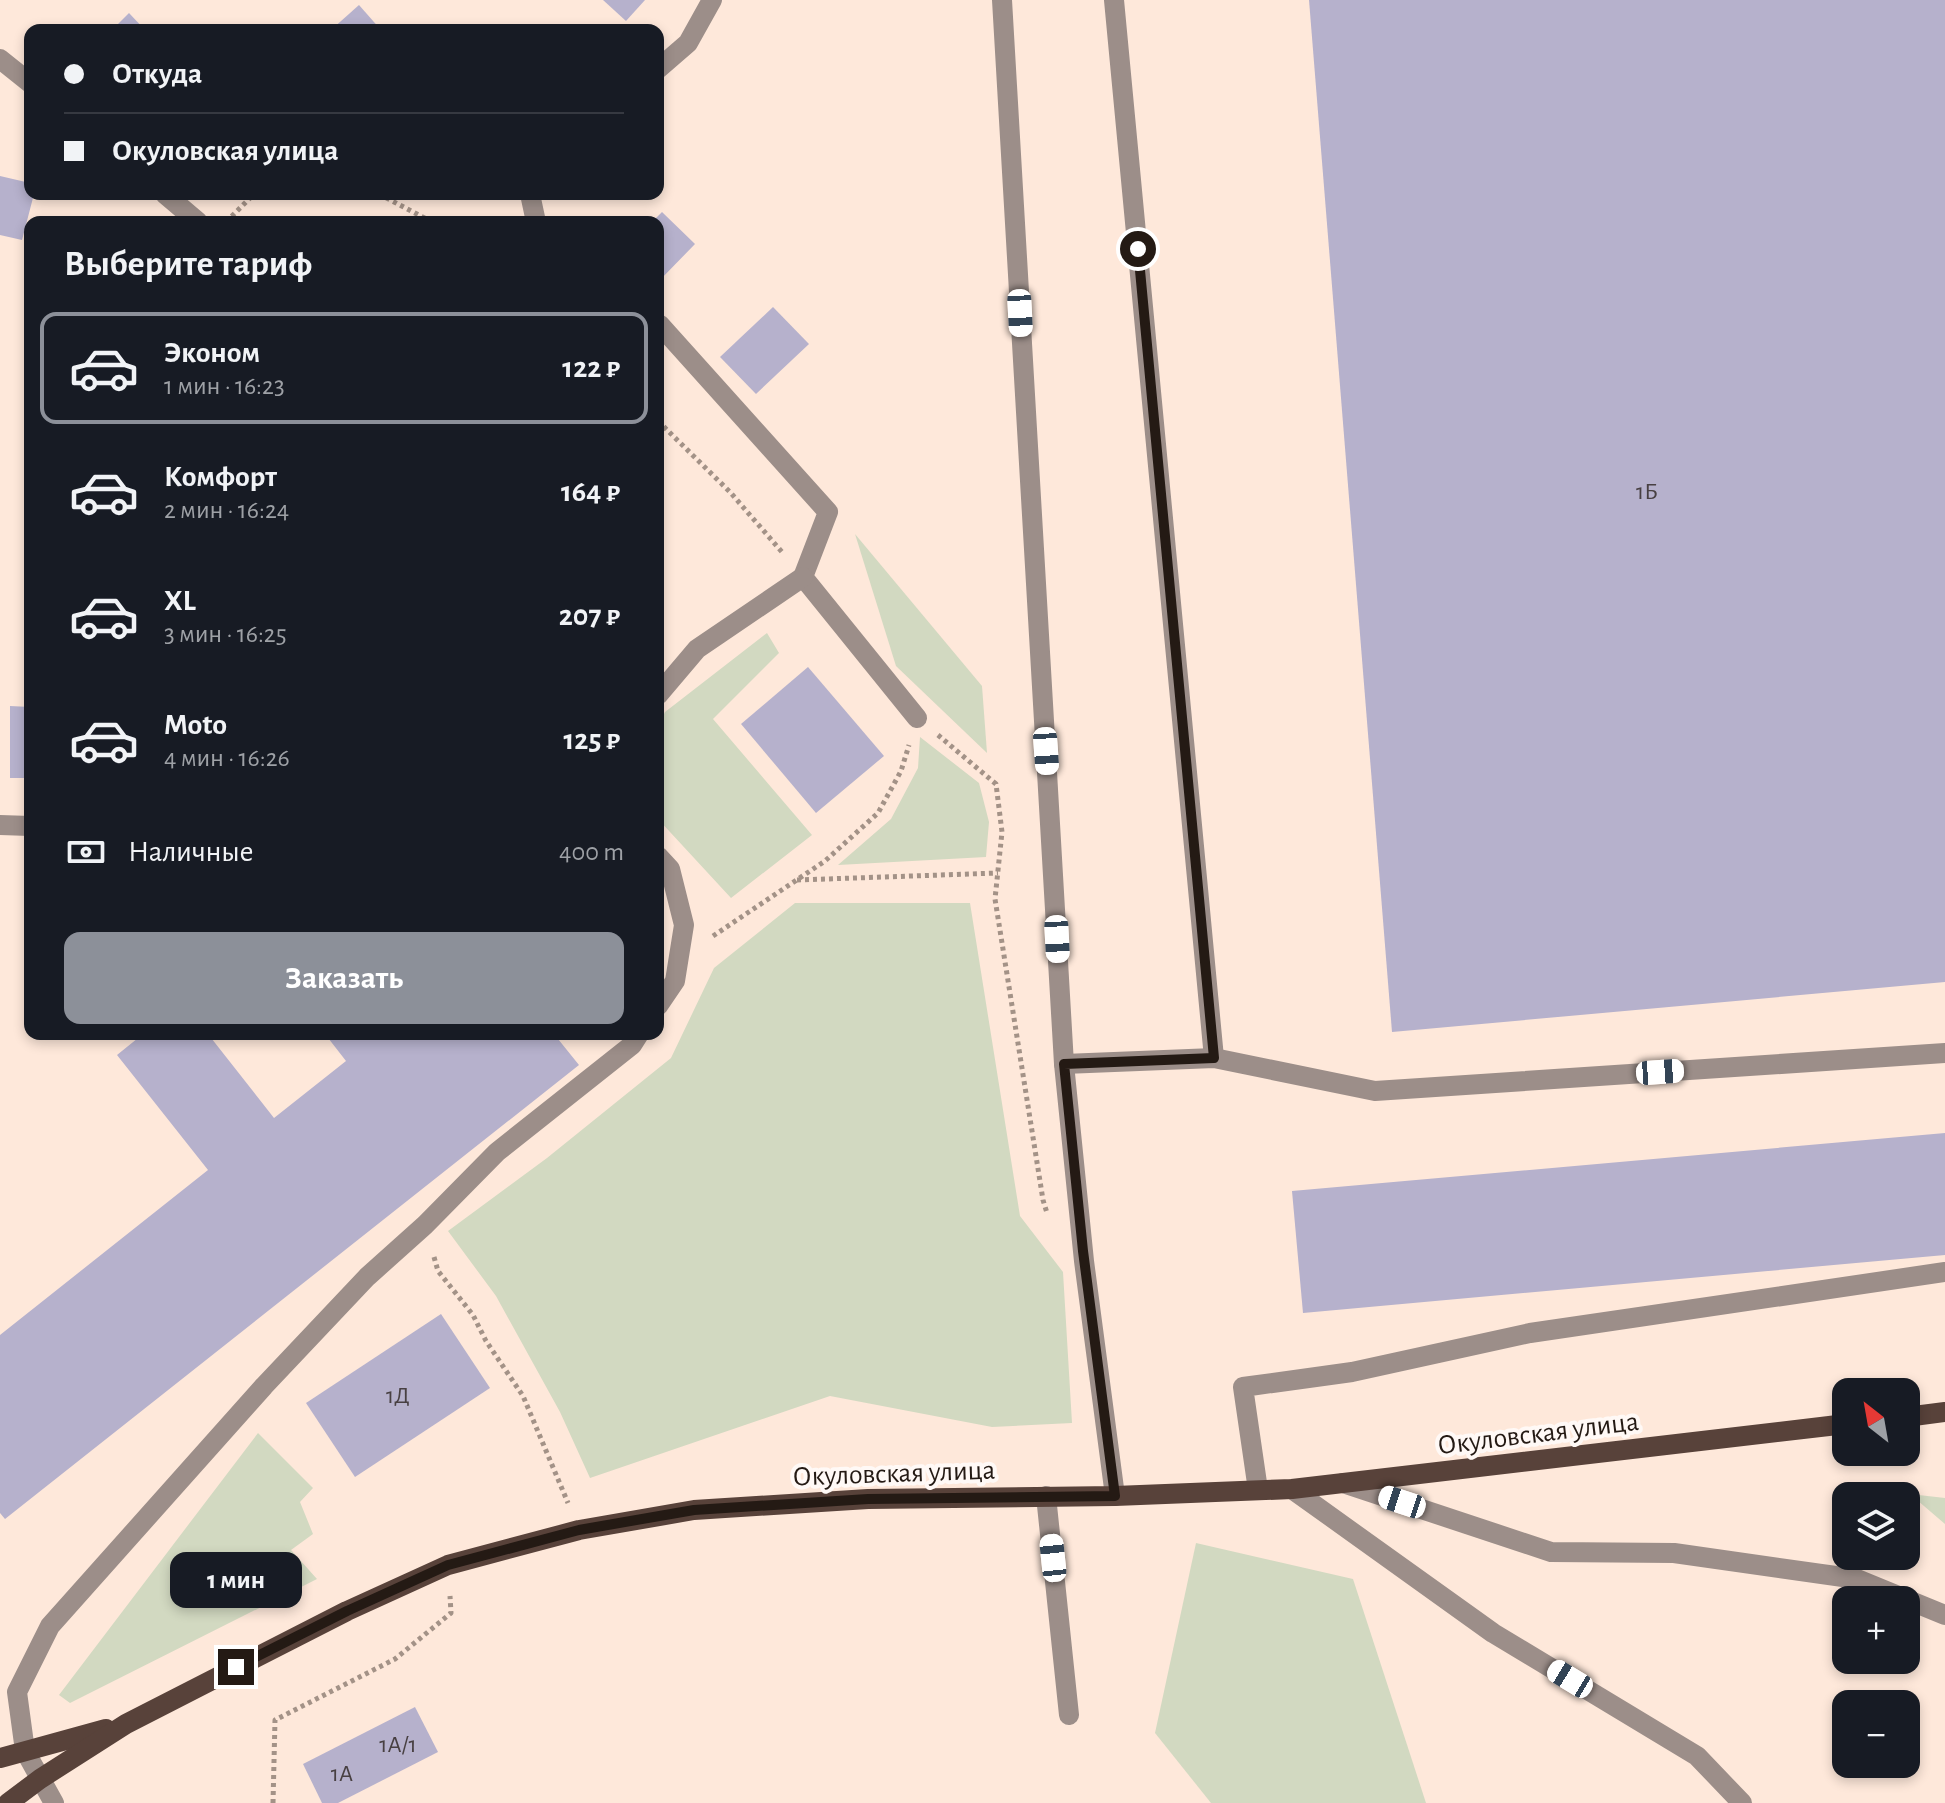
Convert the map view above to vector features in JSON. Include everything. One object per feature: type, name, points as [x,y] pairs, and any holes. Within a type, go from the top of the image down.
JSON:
[{"type":"main road","points":[[1920,1415],[1945,1412]]},
{"type":"main road","name":"Окуловская улица","points":[[8,1803],[126,1724],[347,1611],[448,1565],[579,1530],[694,1510],[868,1499],[1115,1496],[1292,1489],[1832,1426]]},
{"type":"main road","points":[[0,1758],[126,1724]]},
{"type":"street","points":[[664,64],[688,43],[712,0]]},
{"type":"street","points":[[1002,0],[1064,1064],[1083,1251],[1115,1496]]},
{"type":"street","points":[[1114,0],[1214,1058]]},
{"type":"street","points":[[0,59],[24,78]]},
{"type":"street","points":[[172,200],[191,216]]},
{"type":"street","points":[[664,329],[828,512],[803,577],[697,649],[664,688]]},
{"type":"street","points":[[803,577],[917,718]]},
{"type":"street","points":[[0,825],[24,826]]},
{"type":"street","points":[[664,862],[670,869],[684,925],[675,981],[664,997]]},
{"type":"street","points":[[54,1803],[25,1751],[17,1692],[50,1626],[274,1375],[367,1277],[425,1225],[497,1152],[635,1040]]},
{"type":"street","points":[[1064,1064],[1214,1058],[1375,1091],[1945,1053]]},
{"type":"street","points":[[1258,1490],[1243,1387],[1352,1372],[1530,1333],[1945,1272]]},
{"type":"street","points":[[1343,1483],[1551,1552],[1674,1553],[1857,1579],[1945,1615]]},
{"type":"street","points":[[1292,1489],[1493,1633],[1697,1756],[1742,1803]]},
{"type":"street","points":[[1046,1496],[1069,1715]]},
{"type":"path","points":[[232,216],[248,200]]},
{"type":"path","points":[[390,200],[421,216]]},
{"type":"path","points":[[664,427],[730,492],[803,577]]},
{"type":"path","points":[[679,959],[825,861],[878,813],[901,771],[917,718],[996,784],[1002,832],[995,899],[1043,1200],[1051,1224]]},
{"type":"path","points":[[796,880],[998,873]]},
{"type":"path","points":[[425,1225],[438,1271],[473,1315],[486,1341],[523,1396],[579,1530]]},
{"type":"path","points":[[273,1803],[275,1720],[395,1659],[451,1613],[448,1565]]},
{"type":"green space","points":[[855,534],[982,686],[987,753],[896,666]]},
{"type":"green space","points":[[767,633],[779,653],[713,719],[812,835],[731,898],[664,825],[665,712]]},
{"type":"green space","points":[[920,737],[979,783],[989,822],[986,857],[838,865],[891,819],[918,768]]},
{"type":"green space","points":[[795,903],[970,903],[1020,1216],[1063,1272],[1072,1423],[992,1427],[830,1396],[590,1478],[560,1412],[496,1296],[448,1231],[547,1158],[671,1058],[714,968]]},
{"type":"green space","points":[[258,1433],[313,1488],[300,1502],[313,1534],[291,1550],[317,1579],[70,1703],[59,1695]]},
{"type":"green space","points":[[1920,1495],[1945,1498],[1945,1524],[1920,1503]]},
{"type":"green space","points":[[1196,1543],[1353,1579],[1426,1803],[1211,1803],[1155,1733]]},
{"type":"building","points":[[603,0],[645,0],[626,21]]},
{"type":"building","points":[[1309,0],[1945,0],[1945,982],[1392,1032]]},
{"type":"building","points":[[359,5],[376,24],[338,24]]},
{"type":"building","points":[[129,13],[139,24],[118,24]]},
{"type":"building","points":[[0,176],[24,182],[24,200],[32,200],[28,216],[24,216],[22,240],[0,235]]},
{"type":"building","points":[[662,212],[695,244],[664,276],[664,216],[658,216]]},
{"type":"building","points":[[773,307],[809,344],[756,394],[720,357]]},
{"type":"building","points":[[808,667],[884,756],[816,813],[741,724]]},
{"type":"building","points":[[10,706],[24,707],[24,778],[10,778]]},
{"type":"building","points":[[136,1040],[213,1040],[274,1118],[346,1061],[330,1040],[559,1040],[579,1065],[5,1519],[0,1513],[0,1335],[208,1170],[117,1055]]},
{"type":"building","points":[[1945,1133],[1945,1255],[1303,1313],[1292,1191]]},
{"type":"building","points":[[441,1314],[490,1388],[355,1477],[306,1403]]},
{"type":"building","points":[[415,1707],[438,1752],[338,1803],[322,1803],[303,1764]]},
{"type":"route","points":[[236,1667],[448,1565],[579,1530],[694,1510],[868,1499],[1115,1496],[1083,1251],[1064,1064],[1214,1058],[1138,249]]}]
